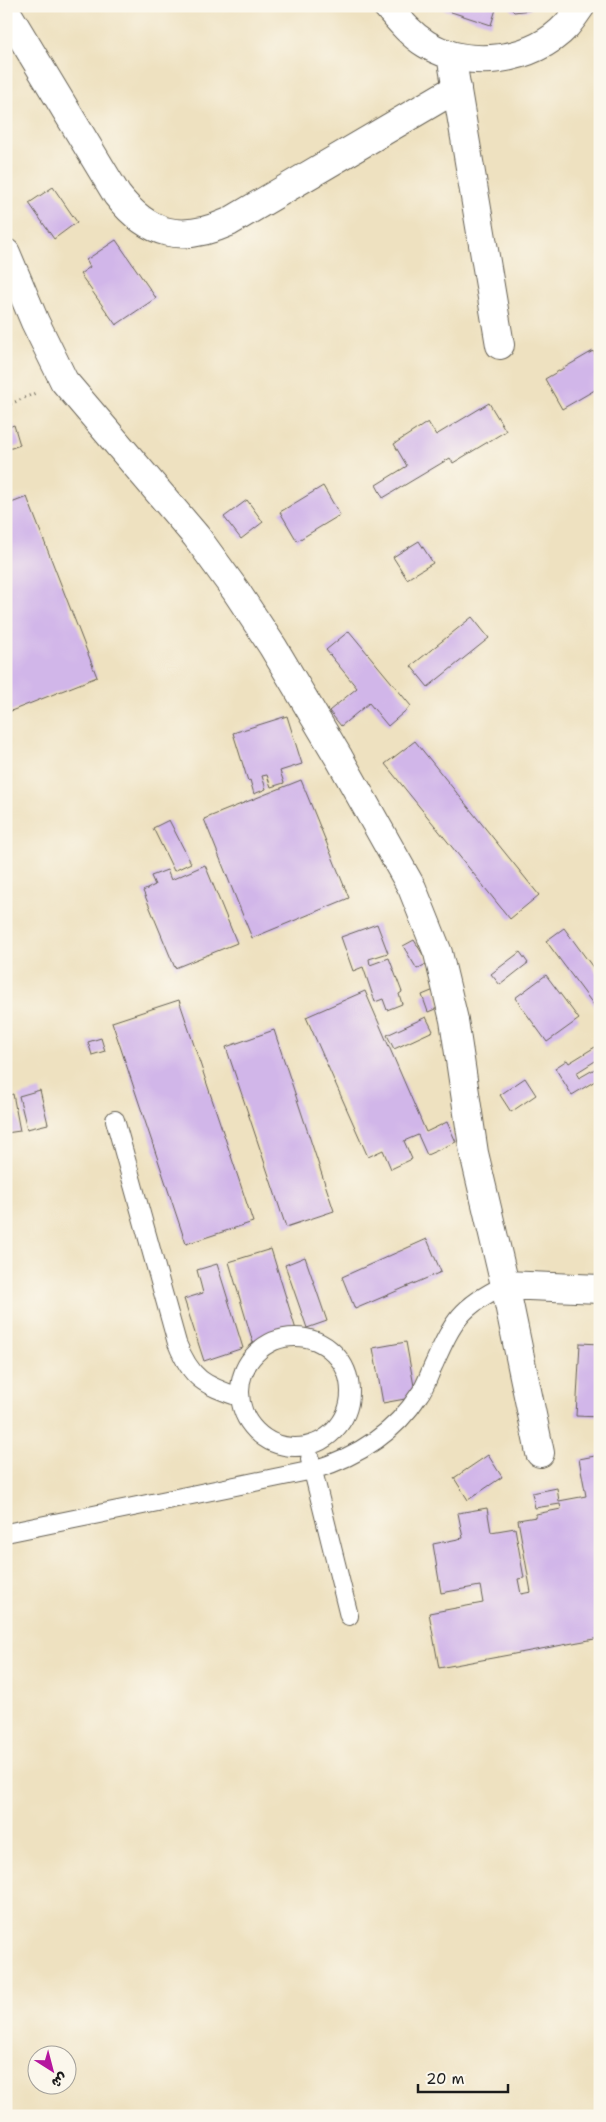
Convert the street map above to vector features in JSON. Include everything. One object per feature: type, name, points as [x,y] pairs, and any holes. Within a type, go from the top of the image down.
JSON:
[{"type":"street","points":[[387,6],[404,27],[426,44],[452,55],[482,60],[513,56],[542,44],[566,26],[581,6]]},
{"type":"street","points":[[6,11],[116,195],[130,212],[147,225],[167,232],[188,235],[210,231],[229,222],[457,88]]},
{"type":"street","points":[[452,55],[500,345]]},
{"type":"street","points":[[6,253],[35,322],[64,381],[196,536],[236,591],[273,648],[339,758],[412,888],[438,953],[454,1020],[474,1153],[505,1285],[540,1453]]},
{"type":"street","points":[[505,1285],[600,1289]]},
{"type":"lane","points":[[115,1120],[177,1343],[185,1363],[198,1378],[216,1389],[239,1397]]},
{"type":"lane","points":[[6,1533],[313,1470],[336,1463],[359,1452],[380,1438],[395,1424],[420,1394],[452,1326],[466,1308],[486,1294],[505,1285]]},
{"type":"lane","points":[[299,1337],[314,1340],[328,1348],[339,1358],[346,1372],[350,1388],[349,1404],[344,1419],[322,1441],[307,1447],[284,1446],[262,1437],[250,1426],[243,1412],[239,1397],[240,1381],[246,1366],[255,1354],[268,1344],[283,1338],[299,1337]]},
{"type":"lane","points":[[307,1447],[349,1616]]},
{"type":"building","points":[[433,6],[497,6],[491,25]]},
{"type":"building","points":[[508,6],[533,6],[530,10],[514,12]]},
{"type":"building","points":[[53,187],[77,222],[54,239],[29,203]]},
{"type":"building","points":[[116,240],[156,298],[116,325],[80,274],[90,267],[86,260]]},
{"type":"building","points":[[593,351],[600,362],[600,387],[562,409],[545,379]]},
{"type":"building","points":[[489,403],[506,431],[453,463],[450,458],[383,498],[376,485],[407,466],[394,444],[428,422],[436,435]]},
{"type":"building","points":[[14,425],[20,445],[6,450],[6,428]]},
{"type":"building","points":[[323,486],[340,515],[297,541],[280,512]]},
{"type":"building","points":[[27,497],[97,677],[6,713],[6,505]]},
{"type":"building","points":[[247,500],[263,522],[241,539],[224,517]]},
{"type":"building","points":[[419,541],[433,563],[407,579],[393,557]]},
{"type":"building","points":[[472,617],[489,638],[428,687],[411,666]]},
{"type":"building","points":[[349,631],[411,706],[388,726],[369,703],[341,726],[329,711],[357,688],[326,650]]},
{"type":"building","points":[[287,716],[302,764],[280,771],[284,783],[271,787],[267,775],[262,776],[266,789],[254,794],[233,733]]},
{"type":"building","points":[[415,741],[539,895],[510,919],[385,764]]},
{"type":"building","points":[[301,780],[349,898],[252,938],[204,819]]},
{"type":"building","points":[[169,820],[191,863],[174,871],[153,828]]},
{"type":"building","points":[[205,865],[237,943],[175,968],[143,891],[155,885],[151,876],[167,870],[171,880]]},
{"type":"building","points":[[377,924],[388,953],[369,959],[370,965],[389,958],[402,992],[399,994],[402,1004],[387,1010],[383,999],[375,1002],[363,967],[353,971],[341,937]]},
{"type":"building","points":[[564,928],[600,977],[600,1005],[596,1008],[546,941]]},
{"type":"building","points":[[414,940],[428,963],[417,969],[403,946]]},
{"type":"building","points":[[520,952],[528,963],[500,985],[491,974]]},
{"type":"building","points":[[546,975],[579,1019],[547,1042],[515,998]]},
{"type":"building","points":[[434,990],[440,1007],[428,1012],[422,995]]},
{"type":"building","points":[[365,991],[426,1132],[447,1122],[456,1142],[427,1155],[418,1135],[404,1141],[412,1159],[391,1169],[383,1150],[368,1157],[306,1017]]},
{"type":"building","points":[[179,1000],[253,1222],[186,1244],[112,1022]]},
{"type":"building","points":[[426,1017],[433,1031],[394,1049],[387,1035]]},
{"type":"building","points":[[274,1030],[334,1211],[286,1227],[226,1047]]},
{"type":"building","points":[[101,1038],[105,1051],[92,1055],[88,1042]]},
{"type":"building","points":[[595,1047],[600,1054],[600,1058],[576,1073],[579,1078],[600,1066],[600,1078],[572,1095],[555,1068],[567,1060],[569,1063]]},
{"type":"building","points":[[525,1078],[536,1095],[511,1112],[500,1095]]},
{"type":"building","points":[[40,1090],[48,1124],[27,1129],[19,1096]]},
{"type":"building","points":[[13,1094],[20,1131],[6,1133],[6,1096]]},
{"type":"building","points":[[427,1239],[441,1272],[355,1309],[342,1277]]},
{"type":"building","points":[[271,1249],[297,1333],[254,1346],[229,1262]]},
{"type":"building","points":[[305,1257],[327,1321],[307,1328],[285,1265]]},
{"type":"building","points":[[217,1264],[243,1348],[204,1361],[184,1299],[203,1293],[197,1270]]},
{"type":"building","points":[[406,1342],[416,1397],[383,1403],[373,1348]]},
{"type":"building","points":[[580,1343],[600,1344],[600,1417],[576,1416]]},
{"type":"building","points":[[488,1455],[502,1477],[468,1500],[454,1478]]},
{"type":"building","points":[[600,1455],[600,1638],[439,1668],[429,1613],[483,1603],[480,1586],[441,1593],[433,1544],[463,1538],[458,1513],[487,1508],[491,1532],[515,1528],[524,1578],[518,1579],[521,1594],[531,1592],[518,1520],[536,1517],[536,1514],[561,1509],[560,1504],[535,1508],[532,1493],[557,1488],[559,1501],[586,1496],[579,1459]]}]
